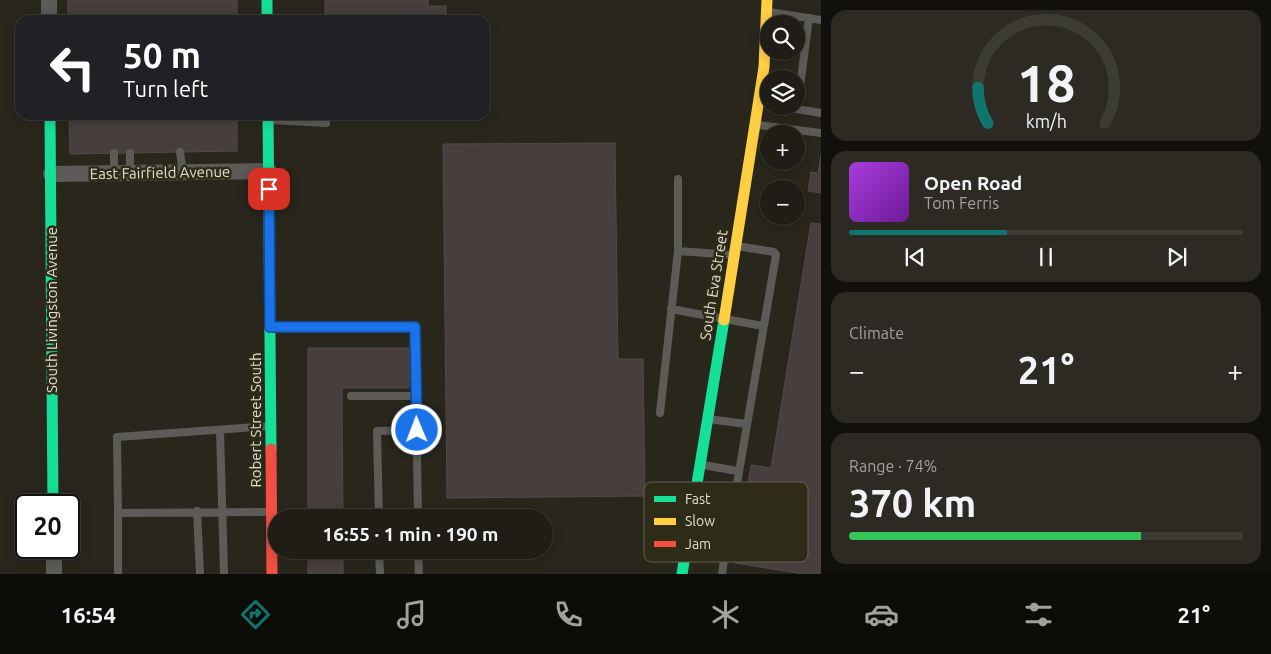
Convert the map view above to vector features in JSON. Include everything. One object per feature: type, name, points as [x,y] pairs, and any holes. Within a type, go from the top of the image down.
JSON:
[{"type":"street","points":[[48,0],[49,15]]},
{"type":"street","points":[[267,0],[267,15]]},
{"type":"street","name":"South Eva Street","points":[[765,70],[767,6]]},
{"type":"street","name":"South Eva Street","points":[[697,482],[756,124],[760,114]]},
{"type":"street","name":"South Livingston Avenue","points":[[50,120],[53,494]]},
{"type":"street","name":"Robert Street South","points":[[268,120],[272,509]]},
{"type":"street","name":"East Fairfield Avenue","points":[[51,174],[269,172]]},
{"type":"street","points":[[54,559],[54,574]]},
{"type":"street","name":"Robert Street South","points":[[272,559],[272,574]]},
{"type":"lane","points":[[767,6],[821,20]]},
{"type":"lane","points":[[802,70],[809,18]]},
{"type":"lane","points":[[805,110],[821,113]]},
{"type":"lane","points":[[287,120],[326,124]]},
{"type":"lane","points":[[756,124],[821,133]]},
{"type":"lane","points":[[180,152],[182,172]]},
{"type":"lane","points":[[114,153],[122,173]]},
{"type":"lane","points":[[122,173],[130,153]]},
{"type":"lane","points":[[660,414],[678,251],[678,179]]},
{"type":"lane","points":[[678,251],[735,250],[774,252],[776,255],[736,482]]},
{"type":"lane","points":[[672,309],[763,326]]},
{"type":"lane","points":[[270,327],[415,327],[418,509]]},
{"type":"lane","points":[[351,396],[416,396]]},
{"type":"lane","points":[[708,419],[746,424]]},
{"type":"lane","points":[[118,574],[117,437],[271,426]]},
{"type":"lane","points":[[220,430],[224,511],[224,574]]},
{"type":"lane","points":[[379,509],[377,431],[417,430]]},
{"type":"lane","points":[[700,465],[738,471]]},
{"type":"lane","points":[[197,511],[200,574]]},
{"type":"lane","points":[[118,513],[268,512]]},
{"type":"lane","points":[[379,559],[380,574]]},
{"type":"lane","points":[[418,559],[419,574]]},
{"type":"building","points":[[68,0],[237,0],[237,15],[68,15]]},
{"type":"building","points":[[325,0],[428,0],[428,6],[446,6],[446,15],[325,15]]},
{"type":"building","points":[[69,120],[237,120],[237,151],[70,154]]},
{"type":"building","points":[[615,143],[618,359],[643,359],[644,496],[447,498],[443,144]]},
{"type":"building","points":[[821,155],[821,193],[808,191],[811,172],[818,173]]},
{"type":"building","points":[[811,223],[821,224],[821,574],[803,574],[735,563],[808,562],[808,482],[748,482],[751,465],[771,468]]},
{"type":"building","points":[[308,348],[409,348],[409,388],[342,388],[343,509],[308,509]]},
{"type":"building","points":[[308,559],[343,559],[343,574],[308,574]]},
{"type":"traffic: fast","points":[[267,0],[267,15]]},
{"type":"traffic: fast","points":[[50,120],[53,494]]},
{"type":"traffic: fast","points":[[268,120],[271,449]]},
{"type":"traffic: fast","points":[[697,482],[724,320]]},
{"type":"traffic: fast","points":[[682,574],[684,562]]},
{"type":"traffic: slow","points":[[724,320],[764,67],[767,0]]},
{"type":"traffic: jam","points":[[271,449],[272,574]]},
{"type":"route","points":[[269,189],[270,327],[415,327],[417,430]]}]
